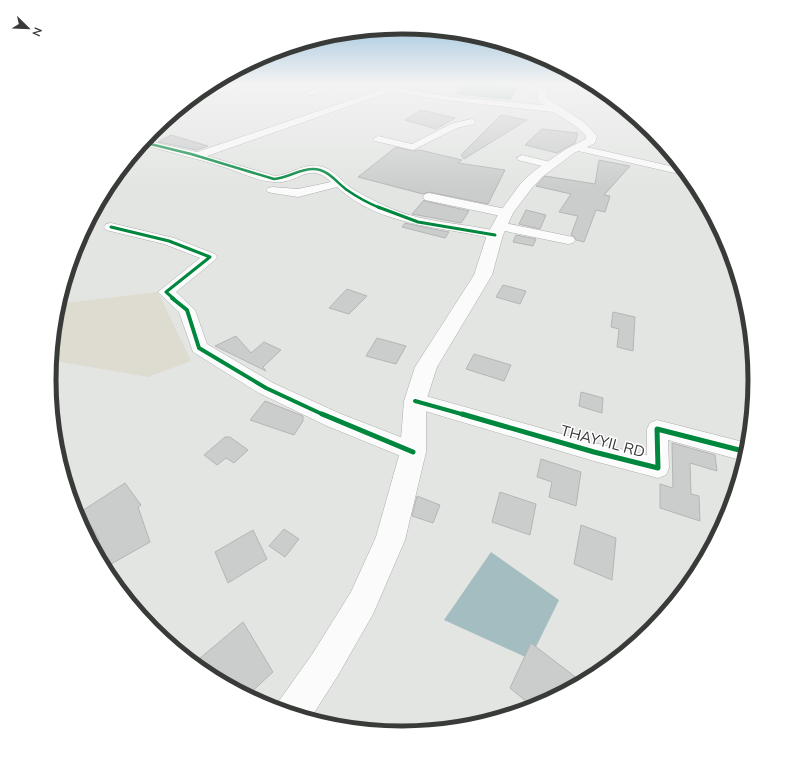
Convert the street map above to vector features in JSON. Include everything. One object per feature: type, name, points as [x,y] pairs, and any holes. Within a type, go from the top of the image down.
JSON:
[{"type":"main road","points":[[295,709],[325,665],[362,603],[390,540],[413,452],[415,401],[426,367],[483,275],[501,225],[530,181],[570,151],[591,141],[592,136],[579,124],[569,118]]},
{"type":"street","points":[[196,156],[304,118]]},
{"type":"street","points":[[464,133],[473,118]]},
{"type":"street","points":[[378,140],[413,147],[454,126],[471,122]]},
{"type":"street","points":[[149,144],[196,156],[274,180],[285,179],[299,171],[318,170],[326,172],[357,195],[399,216],[411,220],[501,225]]},
{"type":"street","points":[[578,148],[677,171]]},
{"type":"street","points":[[522,158],[550,165]]},
{"type":"street","points":[[272,190],[298,194],[340,183]]},
{"type":"street","points":[[429,197],[501,225],[568,240]]},
{"type":"street","points":[[111,227],[169,241],[210,257],[166,292],[187,310],[199,348],[266,388],[334,420],[413,452]]},
{"type":"street","name":"THAYYIL RD","points":[[415,401],[594,452],[658,468],[656,429],[740,450]]},
{"type":"shaded area","points":[[158,292],[191,361],[148,377],[56,361],[58,335],[64,303]]},
{"type":"water","points":[[491,552],[559,600],[530,659],[444,620]]},
{"type":"building","points":[[407,118],[454,118],[436,129],[405,120]]},
{"type":"building","points":[[498,118],[527,120],[464,159],[461,155]]},
{"type":"building","points":[[542,129],[578,133],[575,143],[557,153],[525,145]]},
{"type":"building","points":[[171,135],[208,146],[197,150],[158,142]]},
{"type":"building","points":[[396,147],[413,151],[420,150],[462,160],[458,163],[505,170],[488,204],[429,192],[423,194],[358,177]]},
{"type":"building","points":[[599,160],[630,166],[604,195],[610,196],[605,212],[596,210],[584,242],[576,240],[574,236],[571,235],[578,216],[559,212],[571,194],[536,186],[545,176],[595,184]]},
{"type":"building","points":[[424,200],[469,211],[461,223],[412,214]]},
{"type":"building","points":[[526,210],[546,215],[540,229],[519,224]]},
{"type":"building","points":[[405,223],[449,232],[445,238],[402,227]]},
{"type":"building","points":[[516,235],[536,239],[533,246],[513,242]]},
{"type":"building","points":[[503,285],[526,291],[520,304],[496,297]]},
{"type":"building","points":[[347,289],[367,296],[349,314],[329,308]]},
{"type":"building","points":[[613,312],[635,317],[633,351],[617,347],[619,329],[611,327]]},
{"type":"building","points":[[236,336],[251,353],[264,342],[281,350],[263,367],[266,371],[215,346]]},
{"type":"building","points":[[377,338],[406,346],[396,364],[366,356]]},
{"type":"building","points":[[474,354],[511,365],[504,381],[466,369]]},
{"type":"building","points":[[581,392],[603,398],[602,413],[579,406]]},
{"type":"building","points":[[265,401],[303,416],[303,421],[294,435],[250,420]]},
{"type":"building","points":[[225,437],[230,437],[248,450],[234,463],[226,458],[217,465],[204,455]]},
{"type":"building","points":[[672,443],[715,455],[717,471],[690,463],[691,494],[699,496],[700,521],[660,508],[660,484],[673,488]]},
{"type":"building","points":[[541,459],[581,472],[576,506],[549,497],[552,482],[537,477]]},
{"type":"building","points":[[125,483],[141,505],[138,507],[150,542],[110,565],[96,541],[99,539],[82,511]]},
{"type":"building","points":[[500,492],[536,504],[530,535],[492,522]]},
{"type":"building","points":[[417,496],[440,505],[433,523],[412,516]]},
{"type":"building","points":[[581,525],[616,538],[612,580],[574,564]]},
{"type":"building","points":[[284,529],[299,539],[285,557],[269,546]]},
{"type":"building","points":[[253,530],[267,559],[228,583],[215,552]]},
{"type":"building","points":[[243,622],[273,672],[252,692],[228,680],[201,662],[199,659]]},
{"type":"building","points":[[531,643],[577,678],[528,702],[510,688]]},
{"type":"cycle path","points":[[149,144],[191,154],[274,179],[285,178],[311,169],[323,170],[343,187],[358,197],[394,214],[418,222],[495,235]]},
{"type":"cycle path","points":[[111,227],[169,241],[210,257],[166,292],[187,310],[199,348],[266,388],[334,420],[413,452]]},
{"type":"cycle path","points":[[415,401],[594,452],[658,468],[657,429],[740,450]]}]
